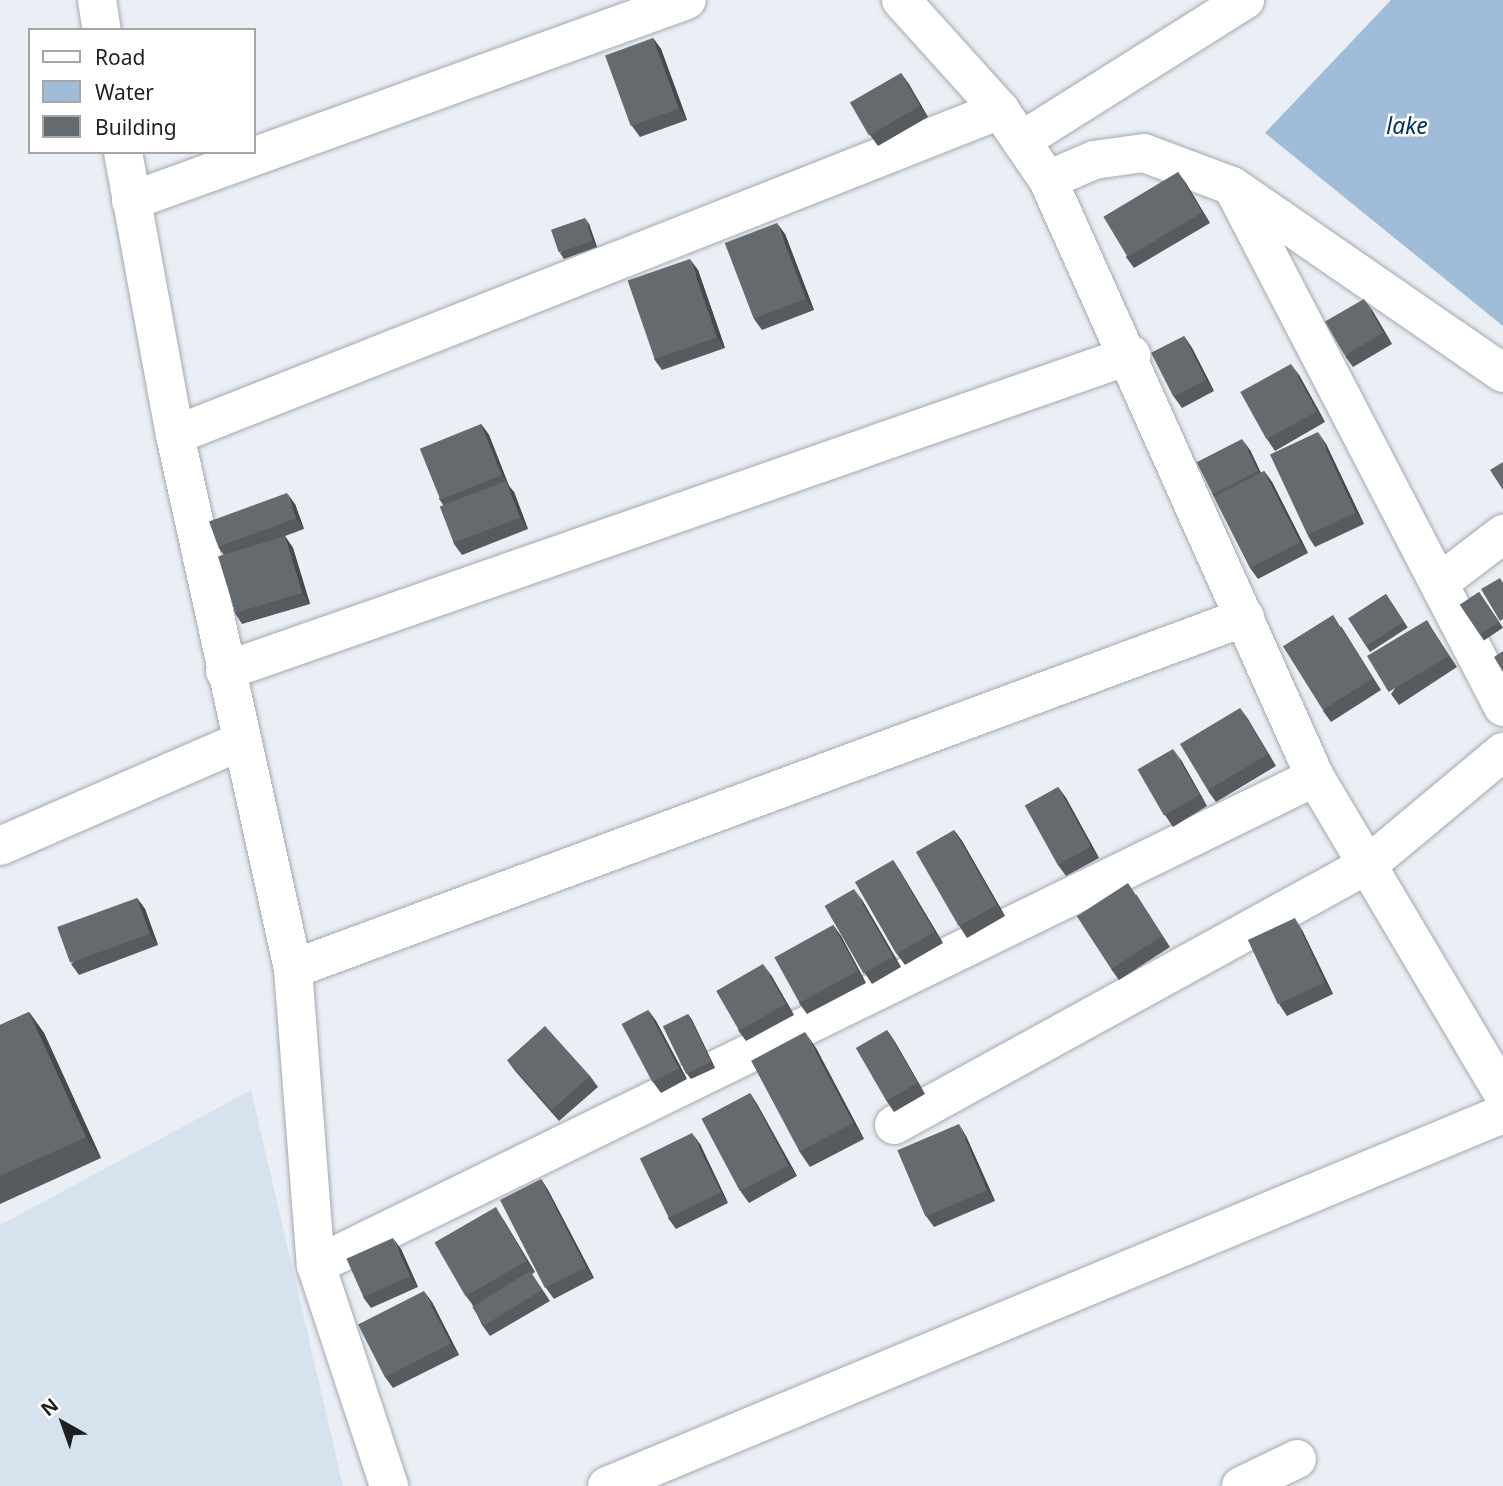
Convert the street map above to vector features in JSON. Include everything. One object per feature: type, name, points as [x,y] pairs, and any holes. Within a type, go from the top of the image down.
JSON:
[{"type":"street","points":[[97,0],[102,28]]},
{"type":"street","points":[[131,201],[687,0]]},
{"type":"street","points":[[901,0],[1000,110],[1048,180],[1131,355],[1315,777],[1503,1093]]},
{"type":"street","points":[[1021,141],[1245,0]]},
{"type":"street","points":[[175,435],[1000,110]]},
{"type":"street","points":[[1048,180],[1094,160],[1144,153],[1232,186],[1503,373]]},
{"type":"street","points":[[123,154],[175,435],[293,969],[316,1265],[389,1486]]},
{"type":"street","points":[[1232,186],[1503,707]]},
{"type":"street","points":[[225,671],[1131,355]]},
{"type":"street","points":[[1439,583],[1503,534]]},
{"type":"street","points":[[293,969],[1245,617]]},
{"type":"street","points":[[0,846],[241,741]]},
{"type":"street","points":[[894,1125],[1369,864],[1503,752]]},
{"type":"street","points":[[316,1265],[1315,777]]},
{"type":"street","points":[[607,1486],[1503,1114]]},
{"type":"street","points":[[1241,1486],[1297,1459]]},
{"type":"shaded area","points":[[251,1090],[343,1486],[0,1486],[0,1225]]},
{"type":"water","name":"lake","points":[[1391,0],[1503,0],[1503,326],[1265,133]]},
{"type":"building","points":[[653,38],[679,108],[631,126],[605,55]]},
{"type":"building","points":[[901,73],[920,106],[869,135],[850,102]]},
{"type":"building","points":[[1178,172],[1202,212],[1128,257],[1103,217]]},
{"type":"building","points":[[585,218],[593,241],[559,252],[551,230]]},
{"type":"building","points":[[777,223],[806,299],[754,319],[725,243]]},
{"type":"building","points":[[690,259],[717,337],[655,359],[628,280]]},
{"type":"building","points":[[1364,299],[1384,333],[1345,355],[1325,322]]},
{"type":"building","points":[[1184,336],[1206,380],[1173,396],[1151,353]]},
{"type":"building","points":[[1291,364],[1317,411],[1266,439],[1240,392]]},
{"type":"building","points":[[481,424],[502,475],[440,500],[420,449]]},
{"type":"building","points":[[1318,432],[1356,513],[1308,535],[1270,454]]},
{"type":"building","points":[[1242,439],[1258,471],[1213,494],[1197,462]]},
{"type":"building","points":[[1503,462],[1503,490],[1490,470]]},
{"type":"building","points":[[1264,471],[1300,542],[1250,568],[1214,496]]},
{"type":"building","points":[[506,481],[520,517],[454,543],[440,506]]},
{"type":"building","points":[[287,493],[296,518],[218,547],[209,521]]},
{"type":"building","points":[[285,536],[302,592],[235,613],[218,556]]},
{"type":"building","points":[[1500,578],[1503,583],[1503,619],[1500,621],[1481,589]]},
{"type":"building","points":[[1479,592],[1499,622],[1480,635],[1460,605]]},
{"type":"building","points":[[1386,594],[1404,622],[1366,646],[1348,619]]},
{"type":"building","points":[[1333,615],[1373,679],[1323,710],[1283,646]]},
{"type":"building","points":[[1427,620],[1449,656],[1389,692],[1367,656]]},
{"type":"building","points":[[1503,651],[1503,672],[1494,657]]},
{"type":"building","points":[[1240,708],[1268,754],[1208,790],[1180,744]]},
{"type":"building","points":[[1173,749],[1200,795],[1164,815],[1137,770]]},
{"type":"building","points":[[1058,787],[1091,846],[1058,865],[1025,805]]},
{"type":"building","points":[[954,830],[997,904],[959,926],[916,852]]},
{"type":"building","points":[[893,860],[934,932],[896,954],[855,882]]},
{"type":"building","points":[[1128,883],[1162,936],[1111,969],[1077,916]]},
{"type":"building","points":[[854,889],[893,957],[864,974],[825,906]]},
{"type":"building","points":[[137,898],[150,934],[70,963],[57,927]]},
{"type":"building","points":[[1295,918],[1325,982],[1278,1004],[1248,940]]},
{"type":"building","points":[[833,925],[858,970],[800,1003],[774,957]]},
{"type":"building","points":[[763,964],[786,1004],[739,1031],[716,991]]},
{"type":"building","points":[[648,1010],[679,1068],[652,1082],[622,1024]]},
{"type":"building","points":[[29,1012],[86,1137],[0,1176],[0,1025]]},
{"type":"building","points":[[688,1014],[711,1062],[686,1074],[663,1026]]},
{"type":"building","points":[[545,1026],[590,1076],[552,1110],[507,1060]]},
{"type":"building","points":[[887,1030],[918,1083],[886,1101],[856,1048]]},
{"type":"building","points":[[805,1032],[853,1123],[799,1152],[751,1061]]},
{"type":"building","points":[[750,1093],[788,1165],[740,1191],[701,1119]]},
{"type":"building","points":[[959,1124],[987,1190],[925,1216],[897,1150]]},
{"type":"building","points":[[692,1133],[721,1192],[669,1218],[640,1158]]},
{"type":"building","points":[[541,1179],[586,1267],[545,1288],[500,1200]]},
{"type":"building","points":[[496,1207],[527,1261],[466,1296],[435,1242]]},
{"type":"building","points":[[393,1238],[410,1276],[363,1297],[346,1259]]},
{"type":"building","points":[[530,1271],[542,1290],[484,1326],[472,1307]]},
{"type":"building","points":[[424,1291],[451,1344],[385,1377],[358,1325]]}]
